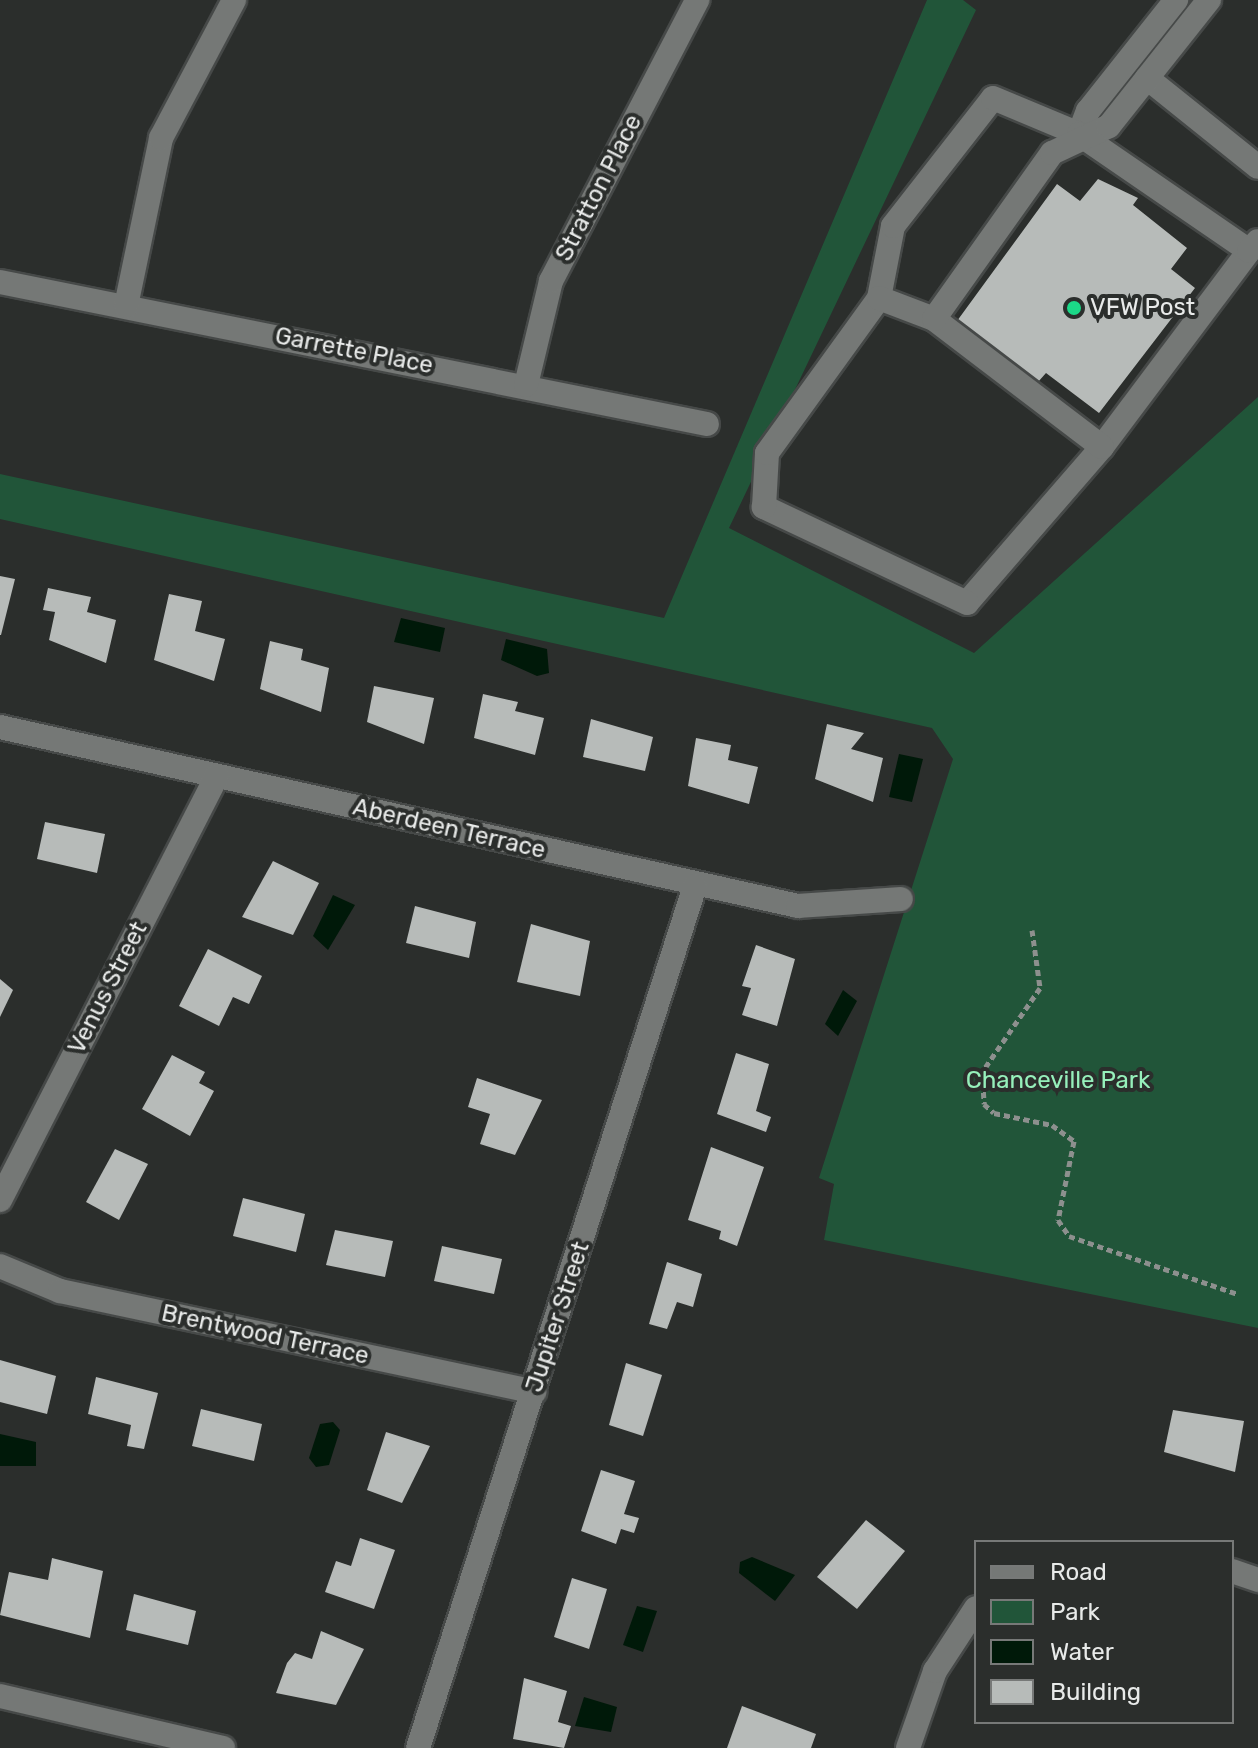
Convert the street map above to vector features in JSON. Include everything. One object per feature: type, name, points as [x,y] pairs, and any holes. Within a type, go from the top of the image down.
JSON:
[{"type":"street","points":[[126,306],[155,156],[234,0]]},
{"type":"street","name":"Stratton Place","points":[[526,385],[551,281],[697,0]]},
{"type":"street","points":[[1079,134],[1088,111],[1176,0]]},
{"type":"street","points":[[934,319],[1052,153],[1079,134],[1109,126],[1209,0]]},
{"type":"street","points":[[1147,78],[1258,167]]},
{"type":"street","points":[[993,98],[1079,134],[1254,246],[1102,447],[967,603],[764,507],[767,453],[879,298],[893,226],[993,98]]},
{"type":"street","name":"Garrette Place","points":[[0,282],[526,385],[707,424]]},
{"type":"street","points":[[879,298],[934,319],[1102,447]]},
{"type":"street","name":"Aberdeen Terrace","points":[[0,727],[695,886],[798,906],[901,899]]},
{"type":"street","name":"Venus Street","points":[[0,1200],[217,776]]},
{"type":"street","name":"Jupiter Street","points":[[418,1748],[695,886]]},
{"type":"street","name":"Brentwood Terrace","points":[[0,1266],[60,1291],[534,1392]]},
{"type":"street","points":[[1234,1572],[1258,1580]]},
{"type":"street","points":[[908,1748],[935,1671],[974,1611]]},
{"type":"street","points":[[0,1696],[223,1748]]},
{"type":"path","points":[[1032,930],[1040,988],[982,1072],[984,1104],[994,1113],[1052,1125],[1074,1141],[1058,1220],[1069,1236],[1237,1294]]},
{"type":"green space","name":"Chanceville Park","points":[[927,0],[963,0],[976,10],[729,528],[974,653],[1258,397],[1258,1328],[824,1240],[834,1184],[819,1178],[953,759],[932,728],[0,519],[0,474],[664,618]]},
{"type":"water","points":[[401,618],[445,628],[440,652],[394,642]]},
{"type":"water","points":[[506,639],[547,649],[549,673],[537,676],[501,660]]},
{"type":"water","points":[[899,754],[923,759],[912,802],[889,797]]},
{"type":"water","points":[[333,895],[355,905],[328,950],[313,936]]},
{"type":"water","points":[[843,990],[857,1001],[838,1036],[825,1024]]},
{"type":"water","points":[[333,1422],[340,1430],[329,1465],[316,1467],[309,1458],[320,1424]]},
{"type":"water","points":[[0,1434],[36,1442],[36,1466],[0,1466]]},
{"type":"water","points":[[752,1557],[795,1575],[775,1601],[739,1573],[740,1562]]},
{"type":"water","points":[[637,1606],[657,1611],[643,1652],[623,1645]]},
{"type":"water","points":[[584,1697],[617,1707],[611,1732],[575,1726]]},
{"type":"building","name":"VFW Post","points":[[1098,179],[1138,198],[1133,205],[1187,248],[1171,269],[1195,288],[1099,413],[1046,373],[1038,382],[957,321],[1057,184],[1080,201]]},
{"type":"building","points":[[0,576],[15,579],[1,635],[0,635]]},
{"type":"building","points":[[48,588],[91,597],[87,612],[116,620],[106,663],[49,640],[55,612],[43,610]]},
{"type":"building","points":[[169,594],[202,601],[195,631],[225,639],[214,681],[154,660]]},
{"type":"building","points":[[270,641],[303,649],[301,660],[329,668],[321,712],[260,689]]},
{"type":"building","points":[[374,686],[434,698],[424,744],[367,722]]},
{"type":"building","points":[[483,694],[518,702],[515,711],[544,718],[535,755],[474,738]]},
{"type":"building","points":[[591,719],[653,737],[645,771],[583,757]]},
{"type":"building","points":[[827,724],[864,733],[851,749],[883,758],[873,802],[815,779]]},
{"type":"building","points":[[696,738],[731,745],[728,760],[758,767],[749,804],[688,786]]},
{"type":"building","points":[[45,822],[105,834],[97,873],[37,859]]},
{"type":"building","points":[[273,861],[319,883],[293,935],[242,917]]},
{"type":"building","points":[[415,906],[476,922],[469,958],[406,943]]},
{"type":"building","points":[[531,924],[590,941],[580,996],[517,982]]},
{"type":"building","points":[[756,945],[795,959],[777,1026],[742,1015],[751,988],[742,986]]},
{"type":"building","points":[[208,949],[262,976],[249,1004],[233,997],[219,1026],[179,1006]]},
{"type":"building","points":[[0,979],[13,990],[0,1017]]},
{"type":"building","points":[[736,1053],[769,1064],[756,1111],[771,1117],[766,1132],[717,1114]]},
{"type":"building","points":[[172,1055],[205,1072],[199,1083],[214,1091],[190,1136],[142,1109]]},
{"type":"building","points":[[477,1078],[542,1100],[515,1155],[480,1144],[490,1114],[468,1107]]},
{"type":"building","points":[[711,1147],[764,1167],[737,1246],[719,1239],[721,1231],[688,1220]]},
{"type":"building","points":[[115,1149],[148,1164],[119,1220],[86,1202]]},
{"type":"building","points":[[243,1198],[305,1214],[296,1252],[233,1236]]},
{"type":"building","points":[[335,1230],[393,1241],[385,1277],[326,1265]]},
{"type":"building","points":[[442,1246],[502,1259],[494,1294],[434,1281]]},
{"type":"building","points":[[667,1262],[702,1274],[693,1307],[677,1302],[667,1329],[649,1324]]},
{"type":"building","points":[[0,1360],[56,1376],[47,1414],[0,1402]]},
{"type":"building","points":[[626,1363],[662,1375],[643,1436],[609,1425]]},
{"type":"building","points":[[96,1377],[158,1393],[144,1449],[127,1446],[131,1425],[88,1414]]},
{"type":"building","points":[[201,1409],[262,1424],[254,1461],[192,1446]]},
{"type":"building","points":[[1173,1410],[1244,1421],[1235,1472],[1164,1452]]},
{"type":"building","points":[[386,1432],[430,1446],[402,1503],[367,1490]]},
{"type":"building","points":[[601,1470],[635,1481],[624,1514],[639,1518],[634,1533],[621,1529],[616,1544],[581,1531]]},
{"type":"building","points":[[866,1520],[905,1551],[857,1609],[817,1577]]},
{"type":"building","points":[[360,1538],[395,1550],[374,1609],[325,1592],[336,1561],[351,1566]]},
{"type":"building","points":[[52,1558],[103,1571],[90,1638],[0,1615],[9,1572],[48,1580]]},
{"type":"building","points":[[572,1578],[607,1589],[589,1649],[554,1637]]},
{"type":"building","points":[[134,1594],[196,1611],[188,1645],[126,1630]]},
{"type":"building","points":[[321,1631],[364,1649],[336,1705],[276,1693],[287,1663],[295,1653],[312,1659]]},
{"type":"building","points":[[524,1678],[567,1691],[558,1722],[571,1726],[564,1748],[513,1739]]},
{"type":"building","points":[[742,1706],[816,1734],[811,1748],[727,1748]]},
{"type":"place","name":"VFW Post","points":[[1074,308]]}]
